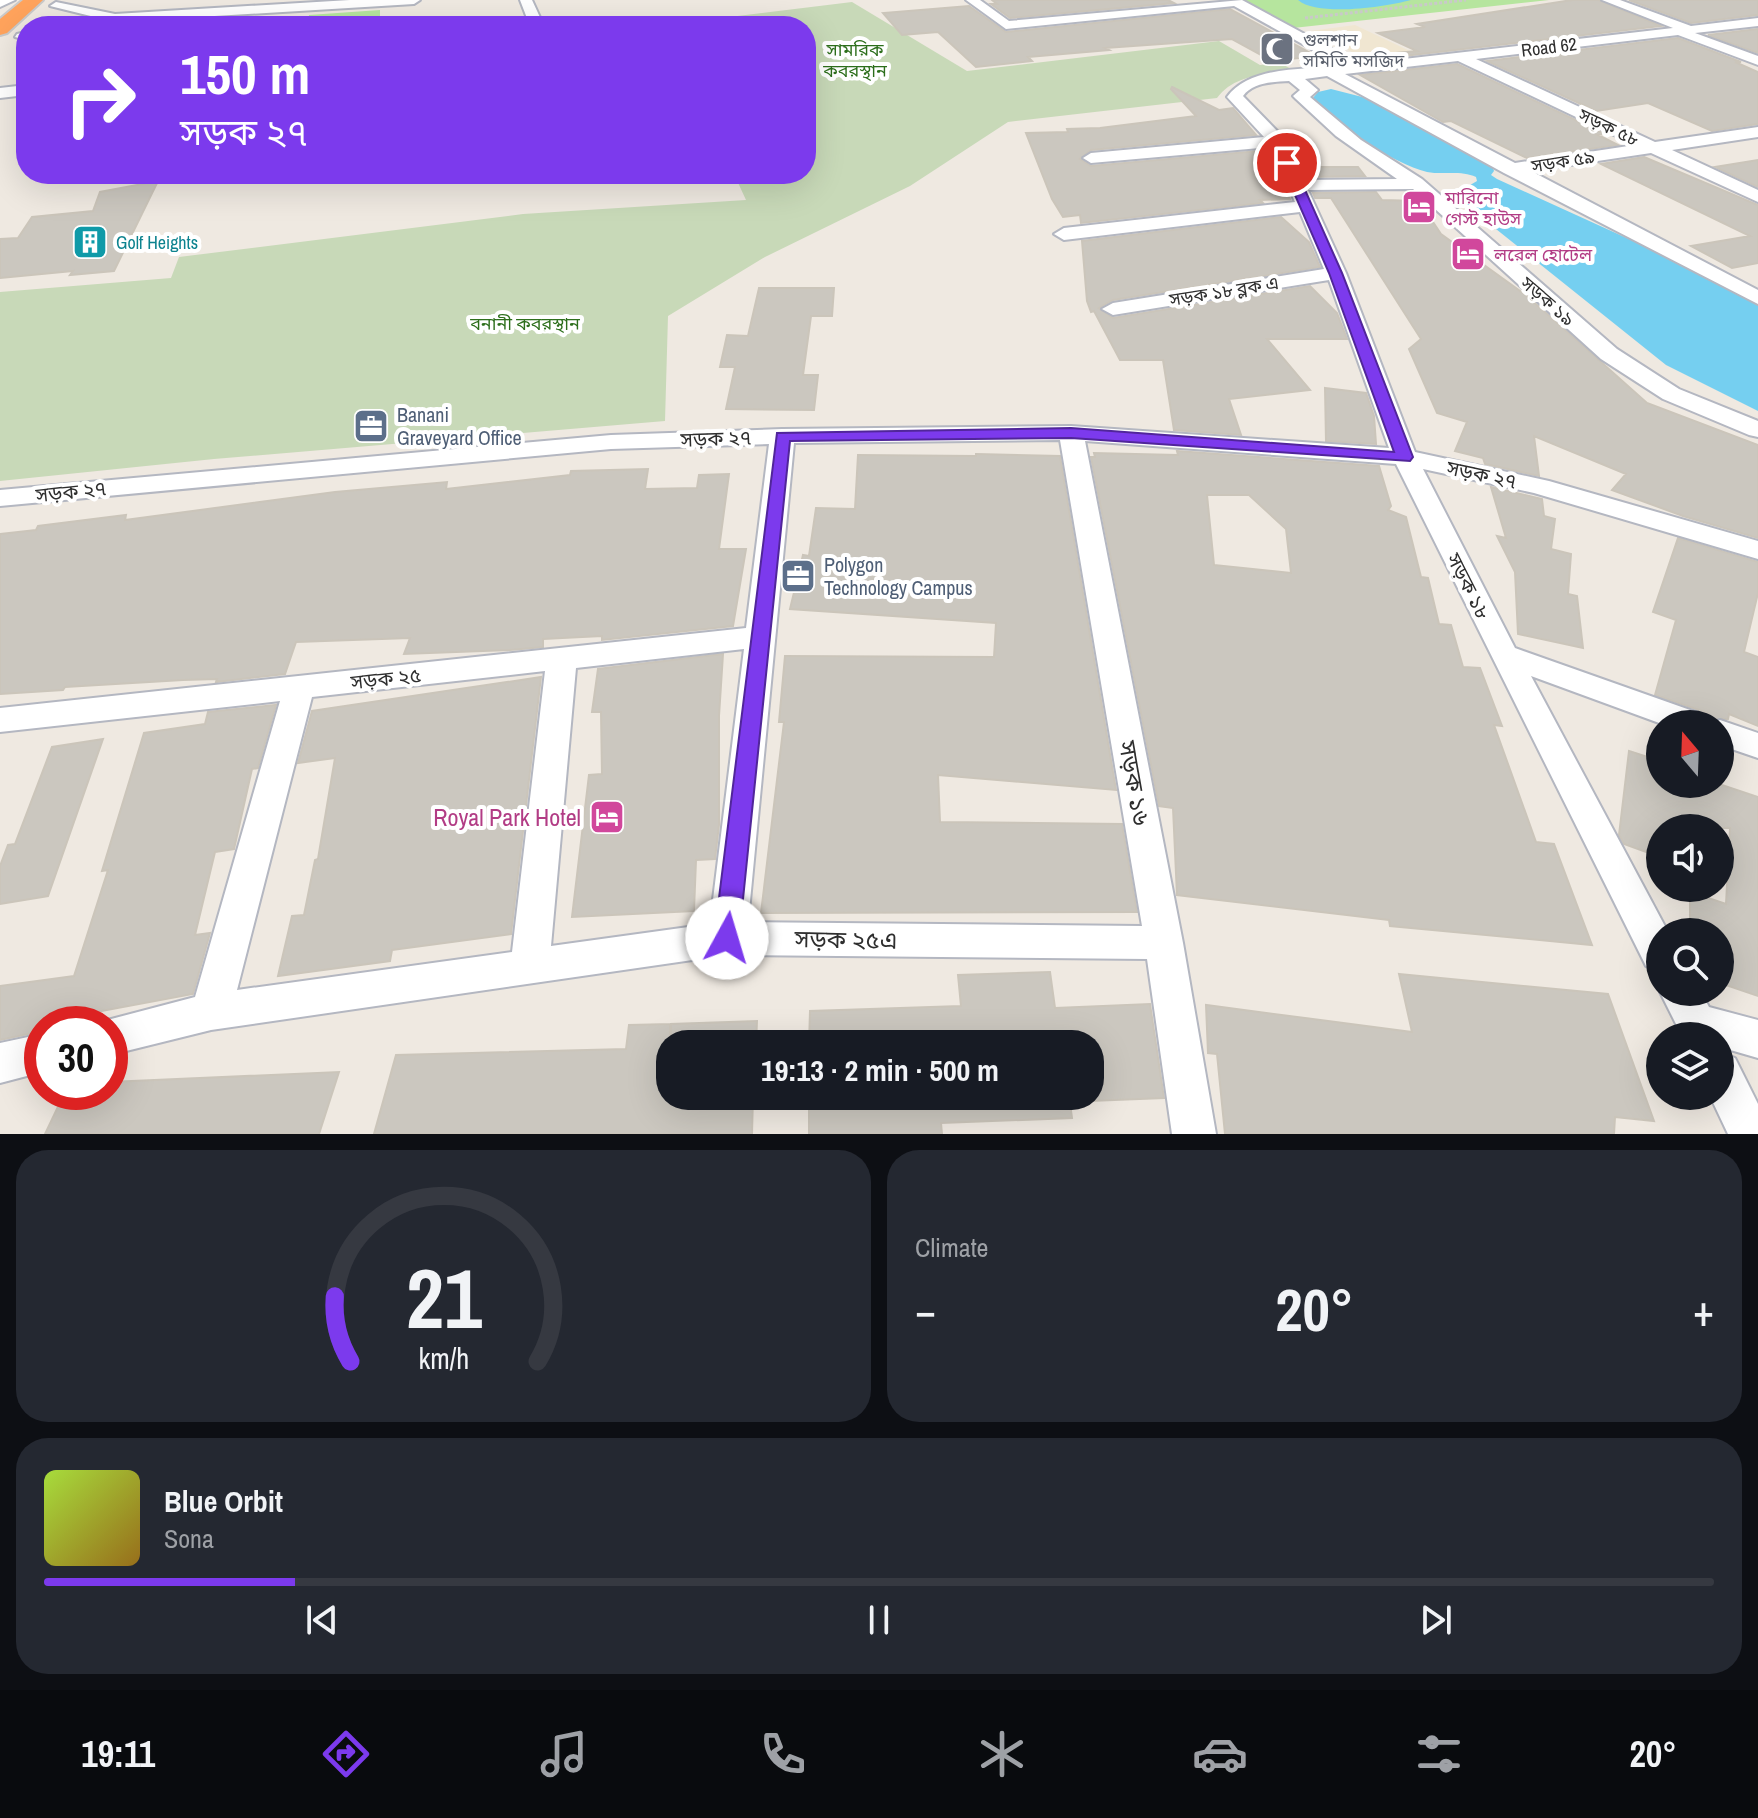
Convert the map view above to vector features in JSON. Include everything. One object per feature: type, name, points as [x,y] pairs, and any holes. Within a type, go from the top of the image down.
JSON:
[{"type":"highway","points":[[27,16],[49,5]]},
{"type":"street","points":[[0,3],[9,0]]},
{"type":"street","points":[[148,16],[414,0]]},
{"type":"street","points":[[972,0],[1006,25],[1234,1],[1343,71],[1510,169],[1758,298]]},
{"type":"street","points":[[1608,0],[1758,61]]},
{"type":"street","points":[[49,5],[105,16]]},
{"type":"street","name":"Road 62","points":[[1343,71],[1758,22]]},
{"type":"street","name":"সড়ক ৫৮","points":[[1461,57],[1758,197]]},
{"type":"street","name":"সড়ক ১৮","points":[[1343,71],[1264,79],[1242,87],[1235,97],[1277,141],[1336,273],[1405,457],[1646,927]]},
{"type":"street","name":"সড়ক ১৯","points":[[1293,76],[1308,85],[1310,90],[1301,96],[1334,130],[1375,160],[1417,184],[1609,354],[1671,394],[1758,430]]},
{"type":"street","name":"সড়ক ৫৯","points":[[1510,169],[1758,132]]},
{"type":"street","points":[[1091,158],[1277,141]]},
{"type":"street","points":[[1297,185],[1417,184]]},
{"type":"street","points":[[1064,234],[1306,206]]},
{"type":"street","name":"সড়ক ১৮ ব্লক এ","points":[[1113,309],[1336,273]]},
{"type":"street","name":"সড়ক ২৭","points":[[0,498],[595,443],[782,436],[1071,433],[1405,457],[1540,486],[1758,550]]},
{"type":"street","name":"সড়ক ১৬","points":[[1071,433],[1164,943],[1194,1134]]},
{"type":"street","points":[[727,938],[782,436]]},
{"type":"street","name":"সড়ক ২৫","points":[[5,728],[299,688],[758,637]]},
{"type":"street","points":[[1504,655],[1657,710]]},
{"type":"street","points":[[530,964],[562,658]]},
{"type":"street","points":[[211,1012],[299,688]]},
{"type":"street","points":[[1734,737],[1758,746]]},
{"type":"street","name":"সড়ক ২৫এ","points":[[128,1032],[211,1012],[727,938],[1164,943]]},
{"type":"street","points":[[1693,1017],[1758,1039]]},
{"type":"street","points":[[0,1063],[24,1057]]},
{"type":"street","points":[[1734,1101],[1750,1134]]},
{"type":"path","points":[[1298,19],[1466,0]]},
{"type":"shaded area","points":[[1355,25],[1416,54],[1368,60],[1310,31]]},
{"type":"green space","points":[[1243,0],[1549,0],[1293,28]]},
{"type":"green space","name":"বনানী কবরস্থান","points":[[852,2],[967,71],[1219,41],[1260,65],[1280,63],[1297,72],[1243,79],[1217,98],[1008,122],[910,186],[765,257],[668,316],[665,421],[214,459],[0,481],[0,292],[171,278],[179,257],[523,214],[746,200],[739,184],[816,184],[816,16],[738,16]]},
{"type":"green space","points":[[380,10],[380,16],[309,15]]},
{"type":"water","points":[[1298,0],[1411,0],[1369,8],[1336,9],[1320,8]]},
{"type":"water","points":[[1331,89],[1374,100],[1492,165],[1494,171],[1491,175],[1497,179],[1675,260],[1758,305],[1758,411],[1666,365],[1461,201],[1458,196],[1460,191],[1477,181],[1476,177],[1427,172],[1413,167],[1381,152],[1334,121],[1312,99],[1318,92]]},
{"type":"building","points":[[992,0],[1168,0],[1174,3],[1010,18],[991,4],[997,4]]},
{"type":"building","points":[[1572,0],[1599,0],[1661,26],[1361,61],[1354,57],[1417,51],[1378,33]]},
{"type":"building","points":[[1629,0],[1758,0],[1758,15],[1691,23]]},
{"type":"building","points":[[969,6],[1006,32],[1230,9],[1316,56],[1272,61],[1232,39],[1105,48],[1109,50],[1028,57],[1032,61],[976,67],[938,32],[902,35],[883,13]]},
{"type":"building","points":[[1758,29],[1758,53],[1708,35]]},
{"type":"building","points":[[1678,38],[1741,62],[1735,62],[1758,72],[1758,124],[1712,131],[1648,103],[1596,111],[1487,61]]},
{"type":"building","points":[[1457,64],[1605,134],[1598,135],[1618,145],[1527,158],[1451,121],[1443,122],[1360,75]]},
{"type":"building","points":[[1172,87],[1219,110],[1233,108],[1256,135],[1091,150],[1080,159],[1091,166],[1269,150],[1290,199],[1260,200],[1263,203],[1081,223],[1080,215],[1063,217],[1052,199],[1026,133],[1068,132],[1067,129],[1196,116]]},
{"type":"building","points":[[1644,157],[1758,205],[1758,263],[1732,268],[1691,246],[1750,236],[1601,164]]},
{"type":"building","points":[[1758,160],[1758,187],[1715,167]]},
{"type":"building","points":[[1300,167],[1358,167],[1365,176],[1305,177]]},
{"type":"building","name":"Golf Heights","points":[[157,184],[114,271],[70,275],[73,271],[0,278],[0,239],[18,238],[32,217],[93,211],[100,192]]},
{"type":"building","points":[[1376,192],[1382,200],[1419,201],[1441,234],[1527,296],[1647,403],[1758,445],[1758,538],[1683,516],[1612,490],[1626,474],[1534,436],[1539,476],[1485,464],[1483,458],[1455,451],[1467,422],[1437,413],[1409,349],[1421,339],[1331,198],[1315,198],[1313,193]]},
{"type":"building","points":[[1281,217],[1309,242],[1320,267],[1113,300],[1099,308],[1113,318],[1310,286],[1337,313],[1347,339],[1267,339],[1310,390],[1229,399],[1241,435],[1174,430],[1163,360],[1120,360],[1094,311],[1091,312],[1087,301],[1082,241]]},
{"type":"building","points":[[759,288],[834,288],[832,316],[811,316],[803,375],[818,375],[814,410],[726,409],[735,367],[720,367],[727,335],[748,336]]},
{"type":"building","points":[[1325,388],[1366,393],[1374,416],[1376,444],[1326,441]]},
{"type":"building","points":[[1177,451],[1379,466],[1391,506],[1388,510],[1406,517],[1421,577],[1428,578],[1439,624],[1451,625],[1463,667],[1480,668],[1502,726],[1494,725],[1536,842],[1554,844],[1592,945],[1390,926],[1389,920],[1177,895],[1173,808],[1159,806],[1091,457],[1095,457],[1094,453],[1178,455]],"holes":[[[1207,495],[1249,495],[1286,529],[1291,573],[1214,565]]]},
{"type":"building","points":[[858,455],[1060,456],[1116,790],[938,775],[940,822],[1122,824],[1137,912],[761,913],[784,722],[779,722],[785,656],[994,657],[996,623],[790,609],[803,555],[809,556],[816,508],[855,509]]},
{"type":"building","points":[[648,469],[645,489],[697,488],[699,475],[729,474],[719,549],[746,549],[733,626],[602,640],[602,636],[543,639],[543,647],[510,650],[404,654],[410,638],[296,642],[285,674],[216,682],[217,679],[183,680],[0,694],[0,534],[36,530],[38,526],[126,515],[125,520],[335,492],[447,482],[446,489],[570,475],[571,471]]},
{"type":"building","points":[[1491,487],[1542,499],[1544,516],[1555,519],[1551,549],[1571,554],[1568,594],[1577,596],[1583,648],[1518,634],[1515,572],[1497,536],[1506,538]]},
{"type":"building","points":[[1678,538],[1758,562],[1758,593],[1744,652],[1758,657],[1758,726],[1734,716],[1734,710],[1699,710],[1655,695],[1676,620],[1653,612]]},
{"type":"building","points":[[723,654],[719,716],[719,825],[715,859],[696,860],[694,911],[572,917],[589,775],[602,774],[601,712],[592,712],[598,669]]},
{"type":"building","points":[[541,677],[511,934],[392,950],[390,961],[278,976],[292,916],[304,915],[315,860],[318,859],[335,758],[298,763],[312,711]]},
{"type":"building","points":[[276,705],[258,768],[252,769],[234,849],[215,852],[195,935],[210,933],[193,994],[128,1006],[24,1006],[24,1035],[0,1040],[0,986],[74,976],[108,870],[102,871],[144,733],[205,724],[208,712]]},
{"type":"building","points":[[103,739],[48,896],[0,904],[0,866],[8,845],[15,844],[52,747]]},
{"type":"building","points":[[1629,751],[1646,756],[1646,798],[1734,798],[1734,789],[1758,797],[1758,996],[1734,988],[1734,918],[1690,918],[1690,902],[1734,902],[1734,814],[1646,814],[1646,852],[1624,844],[1619,835]]},
{"type":"building","points":[[1050,972],[1055,1008],[1150,1004],[1164,1098],[1104,1100],[1104,1030],[809,1030],[810,1011],[961,1006],[958,975]]},
{"type":"building","points":[[1399,974],[1608,994],[1646,1099],[1646,1110],[1650,1110],[1654,1121],[1615,1117],[1614,1134],[1225,1134],[1217,1054],[1208,1053],[1206,1005],[1412,1032]]},
{"type":"building","points":[[757,1021],[757,1030],[671,1030],[671,1024]]},
{"type":"building","points":[[670,1024],[670,1030],[656,1030],[656,1110],[753,1110],[752,1134],[374,1134],[396,1055],[626,1049],[629,1025]]},
{"type":"building","points":[[339,1072],[319,1134],[45,1134],[56,1110],[128,1110],[128,1081]]},
{"type":"building","points":[[809,1110],[1071,1110],[1072,1118],[941,1123],[942,1134],[809,1134]]},
{"type":"place","name":"গুলশান সমিতি মসজিদ","points":[[1277,49]]},
{"type":"place","name":"মারিনো গেস্ট হাউস","points":[[1419,207]]},
{"type":"place","name":"Golf Heights","points":[[90,242]]},
{"type":"place","name":"লরেল হোটেল","points":[[1468,254]]},
{"type":"place","name":"Banani Graveyard Office","points":[[371,426]]},
{"type":"place","name":"Polygon Technology Campus","points":[[798,576]]},
{"type":"place","name":"Royal Park Hotel","points":[[607,817]]},
{"type":"route","points":[[727,938],[782,436],[1071,433],[1405,457],[1336,273],[1287,163]]},
{"type":"park label","name":"সামরিক কবরস্থান","points":[[855,59]]}]
